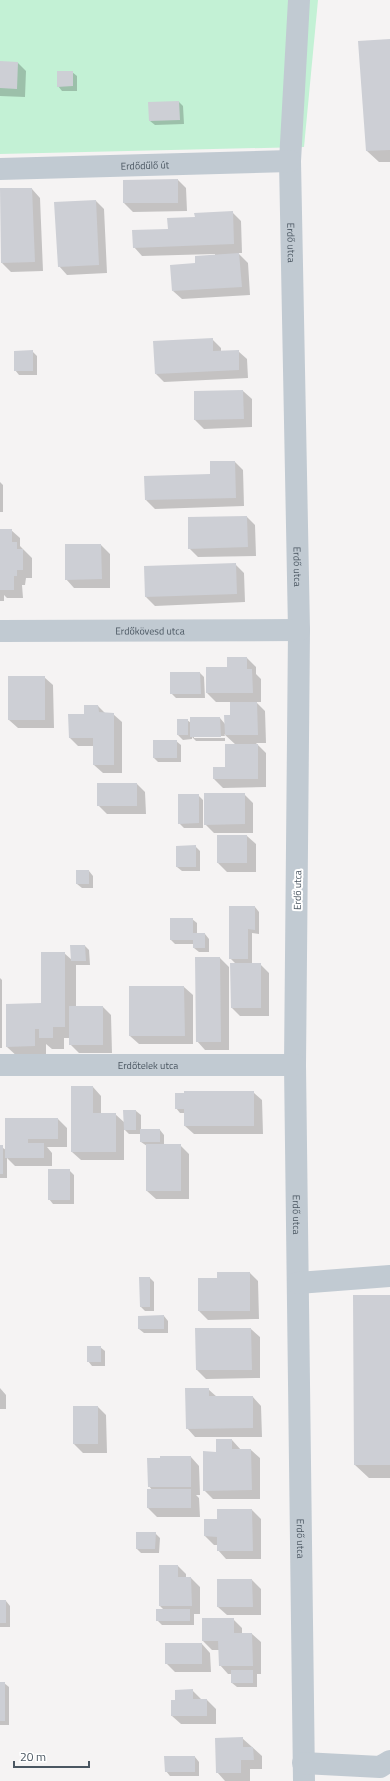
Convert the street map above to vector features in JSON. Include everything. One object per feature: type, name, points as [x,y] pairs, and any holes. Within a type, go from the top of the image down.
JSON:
[{"type":"street","name":"Erdő utca","points":[[299,0],[290,161],[299,630],[296,1065],[303,1772]]},
{"type":"street","name":"Erdődűlő út","points":[[0,169],[290,161]]},
{"type":"street","name":"Erdőkövesd utca","points":[[0,631],[299,630]]},
{"type":"street","name":"Erdőtelek utca","points":[[0,1064],[296,1065]]},
{"type":"street","points":[[298,1283],[390,1276]]},
{"type":"street","points":[[303,1772],[380,1767],[390,1761]]},
{"type":"green space","points":[[0,0],[318,0],[304,147],[0,154]]},
{"type":"building","points":[[390,39],[390,150],[366,151],[358,41]]},
{"type":"building","points":[[0,61],[18,62],[17,89],[0,88]]},
{"type":"building","points":[[57,71],[73,71],[73,86],[57,87]]},
{"type":"building","points":[[179,101],[180,120],[149,121],[148,102]]},
{"type":"building","points":[[178,179],[178,203],[123,203],[123,180]]},
{"type":"building","points":[[0,188],[32,188],[35,262],[1,263]]},
{"type":"building","points":[[96,200],[99,265],[58,267],[54,202]]},
{"type":"building","points":[[233,211],[234,244],[133,248],[132,230],[168,229],[167,218],[195,217],[194,213]]},
{"type":"building","points":[[239,253],[242,287],[172,291],[170,265],[195,263],[195,256]]},
{"type":"building","points":[[213,338],[213,351],[239,350],[239,370],[155,374],[153,341]]},
{"type":"building","points":[[33,350],[33,371],[14,371],[14,351]]},
{"type":"building","points":[[243,390],[244,419],[194,420],[194,391]]},
{"type":"building","points":[[210,461],[235,461],[236,498],[145,500],[144,476],[210,474]]},
{"type":"building","points":[[247,516],[248,547],[188,549],[188,517]]},
{"type":"building","points":[[0,529],[12,529],[12,542],[17,542],[17,549],[23,549],[23,570],[17,570],[17,576],[14,576],[14,590],[0,590]]},
{"type":"building","points":[[65,544],[101,544],[102,579],[65,580]]},
{"type":"building","points":[[236,563],[237,594],[145,597],[144,566]]},
{"type":"building","points":[[227,657],[247,657],[247,669],[252,669],[253,693],[206,693],[206,667],[227,667]]},
{"type":"building","points":[[170,672],[200,672],[201,694],[170,694]]},
{"type":"building","points":[[8,676],[45,676],[45,720],[8,720]]},
{"type":"building","points":[[230,702],[257,702],[258,735],[225,735],[224,715],[230,715]]},
{"type":"building","points":[[84,705],[98,705],[99,712],[114,713],[114,765],[93,765],[93,738],[69,738],[68,714],[84,714]]},
{"type":"building","points":[[190,717],[220,717],[221,737],[190,737]]},
{"type":"building","points":[[177,719],[188,719],[188,735],[177,735]]},
{"type":"building","points":[[153,740],[177,740],[177,758],[153,758]]},
{"type":"building","points":[[225,744],[258,744],[258,779],[213,779],[213,767],[225,767]]},
{"type":"building","points":[[97,783],[137,783],[137,806],[97,806]]},
{"type":"building","points":[[204,793],[245,793],[245,824],[204,825]]},
{"type":"building","points":[[178,794],[199,794],[199,823],[178,824]]},
{"type":"building","points":[[217,835],[247,835],[247,863],[217,863]]},
{"type":"building","points":[[196,845],[196,867],[176,867],[176,846]]},
{"type":"building","points":[[76,870],[89,870],[89,884],[76,884]]},
{"type":"building","points":[[229,906],[255,906],[255,930],[248,929],[248,959],[229,959]]},
{"type":"building","points":[[170,918],[193,918],[193,933],[205,933],[205,948],[193,948],[193,940],[170,940]]},
{"type":"building","points":[[70,945],[85,945],[86,961],[71,961]]},
{"type":"building","points":[[41,952],[65,952],[65,1027],[53,1027],[53,1038],[39,1038],[39,1029],[35,1029],[35,1046],[6,1047],[6,1004],[41,1003]]},
{"type":"building","points":[[195,957],[220,957],[221,1042],[196,1042]]},
{"type":"building","points":[[230,963],[261,963],[261,1008],[231,1008]]},
{"type":"building","points":[[129,986],[184,986],[185,1036],[129,1036]]},
{"type":"building","points":[[69,1006],[103,1006],[103,1045],[69,1045]]},
{"type":"building","points":[[71,1086],[93,1086],[93,1113],[116,1113],[116,1152],[71,1152]]},
{"type":"building","points":[[184,1091],[254,1091],[254,1126],[184,1126],[184,1109],[175,1109],[175,1093],[184,1093]]},
{"type":"building","points":[[123,1110],[136,1110],[136,1130],[124,1130]]},
{"type":"building","points":[[5,1118],[58,1118],[58,1139],[28,1139],[28,1143],[44,1143],[44,1158],[5,1158]]},
{"type":"building","points":[[140,1129],[160,1129],[160,1142],[140,1142]]},
{"type":"building","points":[[146,1144],[181,1144],[181,1191],[146,1191]]},
{"type":"building","points":[[0,1145],[3,1145],[3,1174],[0,1174]]},
{"type":"building","points":[[48,1169],[70,1169],[70,1200],[48,1200]]},
{"type":"building","points":[[217,1272],[250,1272],[250,1311],[198,1311],[198,1278],[217,1278]]},
{"type":"building","points":[[139,1277],[150,1277],[150,1307],[140,1307]]},
{"type":"building","points":[[353,1295],[390,1295],[390,1465],[354,1465]]},
{"type":"building","points":[[164,1315],[164,1329],[138,1329],[138,1316]]},
{"type":"building","points":[[195,1328],[251,1328],[252,1370],[196,1370]]},
{"type":"building","points":[[87,1346],[101,1346],[101,1362],[87,1362]]},
{"type":"building","points":[[185,1388],[209,1388],[209,1396],[253,1396],[253,1428],[186,1429]]},
{"type":"building","points":[[73,1406],[98,1406],[98,1444],[73,1444]]},
{"type":"building","points":[[216,1439],[232,1439],[232,1449],[251,1449],[252,1490],[203,1491],[203,1451],[216,1452]]},
{"type":"building","points":[[160,1456],[191,1456],[191,1487],[148,1487],[147,1458],[160,1458]]},
{"type":"building","points":[[147,1489],[191,1489],[191,1508],[147,1508]]},
{"type":"building","points":[[217,1509],[252,1509],[253,1551],[217,1551],[217,1537],[204,1536],[204,1519],[217,1519]]},
{"type":"building","points":[[136,1532],[156,1532],[155,1549],[136,1549]]},
{"type":"building","points":[[159,1565],[178,1565],[178,1577],[191,1577],[192,1606],[159,1606]]},
{"type":"building","points":[[217,1579],[252,1579],[253,1607],[217,1607]]},
{"type":"building","points":[[0,1600],[6,1600],[6,1623],[0,1623]]},
{"type":"building","points":[[156,1609],[190,1609],[190,1621],[156,1621]]},
{"type":"building","points":[[202,1618],[234,1618],[234,1633],[252,1633],[253,1666],[219,1666],[218,1641],[202,1641]]},
{"type":"building","points":[[165,1643],[202,1643],[202,1664],[165,1664]]},
{"type":"building","points":[[231,1670],[253,1670],[253,1683],[231,1683]]},
{"type":"building","points":[[0,1682],[5,1682],[5,1721],[0,1721]]},
{"type":"building","points":[[193,1689],[193,1699],[207,1699],[207,1716],[171,1716],[171,1700],[175,1700],[175,1690]]},
{"type":"building","points":[[243,1737],[243,1747],[253,1747],[254,1760],[241,1760],[241,1773],[216,1773],[215,1738]]},
{"type":"building","points":[[164,1756],[195,1756],[195,1772],[165,1772]]}]
